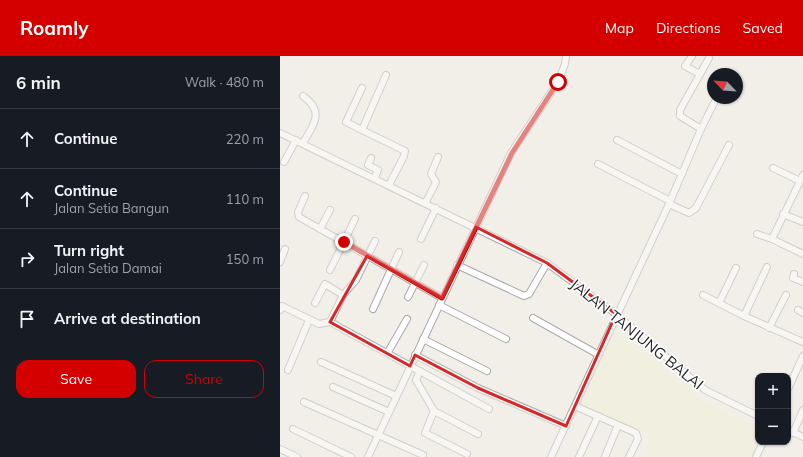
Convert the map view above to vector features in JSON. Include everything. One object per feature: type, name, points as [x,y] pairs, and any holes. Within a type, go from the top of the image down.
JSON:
[{"type":"street","points":[[368,457],[457,265],[512,153],[558,82],[565,64],[566,56]]},
{"type":"street","points":[[692,56],[685,66],[700,74]]},
{"type":"street","points":[[700,129],[680,116],[680,110],[709,58]]},
{"type":"street","points":[[362,130],[386,75]]},
{"type":"street","points":[[362,88],[346,122],[405,151],[404,156],[389,185]]},
{"type":"street","points":[[303,96],[313,104],[316,114],[314,123],[303,143]]},
{"type":"street","points":[[551,457],[616,314],[670,203],[700,129],[713,104]]},
{"type":"street","name":"JALAN TANJUNG BALAI","points":[[280,133],[426,202],[547,263],[616,314],[711,394],[755,415]]},
{"type":"street","points":[[284,162],[296,140]]},
{"type":"street","points":[[617,140],[682,174]]},
{"type":"street","points":[[598,164],[689,213],[696,208],[729,146]]},
{"type":"street","points":[[426,202],[436,182],[431,174],[438,157]]},
{"type":"street","points":[[371,158],[368,165],[378,170],[375,178]]},
{"type":"street","points":[[772,168],[801,178],[772,240]]},
{"type":"street","points":[[305,196],[298,215],[442,298]]},
{"type":"street","points":[[421,239],[436,208]]},
{"type":"street","points":[[320,228],[330,210]]},
{"type":"street","points":[[783,214],[803,222]]},
{"type":"street","points":[[330,270],[355,219]]},
{"type":"street","points":[[758,234],[803,254]]},
{"type":"street","points":[[330,322],[343,295],[356,280],[375,241]]},
{"type":"street","points":[[280,262],[286,249]]},
{"type":"street","points":[[373,309],[399,252]]},
{"type":"street","points":[[457,265],[524,296],[529,294],[547,263]]},
{"type":"street","points":[[408,297],[424,265]]},
{"type":"street","points":[[744,316],[767,267]]},
{"type":"street","points":[[719,303],[736,268]]},
{"type":"street","points":[[794,274],[793,278],[803,282]]},
{"type":"street","points":[[315,303],[326,282],[343,295]]},
{"type":"street","points":[[703,295],[769,328],[803,342]]},
{"type":"street","points":[[769,328],[786,295]]},
{"type":"street","points":[[439,305],[506,339]]},
{"type":"street","points":[[281,307],[318,324],[330,322],[388,352],[489,410]]},
{"type":"street","points":[[533,318],[599,354]]},
{"type":"street","points":[[388,352],[407,319]]},
{"type":"street","points":[[288,370],[309,320]]},
{"type":"street","points":[[423,339],[487,371]]},
{"type":"street","points":[[415,355],[478,388],[566,426]]},
{"type":"street","points":[[791,383],[802,363],[803,356]]},
{"type":"street","points":[[321,362],[396,396]]},
{"type":"street","points":[[420,371],[416,380],[434,411],[478,434]]},
{"type":"street","points":[[333,387],[389,412]]},
{"type":"street","points":[[304,402],[377,436],[423,455]]},
{"type":"street","points":[[575,406],[636,433],[638,436],[629,457]]},
{"type":"street","points":[[803,410],[791,431],[803,437]]},
{"type":"street","points":[[434,411],[425,433],[467,454]]},
{"type":"street","points":[[579,457],[598,416]]},
{"type":"street","points":[[605,457],[618,425]]},
{"type":"street","points":[[293,429],[351,457]]},
{"type":"street","points":[[756,457],[762,445]]},
{"type":"street","points":[[280,449],[297,457]]},
{"type":"highlighted area","points":[[476,227],[547,263],[616,314],[566,426],[478,388],[415,355],[410,366],[330,322],[367,256],[442,298]]},
{"type":"green space","points":[[610,326],[705,402],[755,426],[755,445],[757,445],[752,457],[645,457],[652,435],[574,404]]},
{"type":"route","points":[[344,242],[442,298],[512,153],[558,82]]}]
